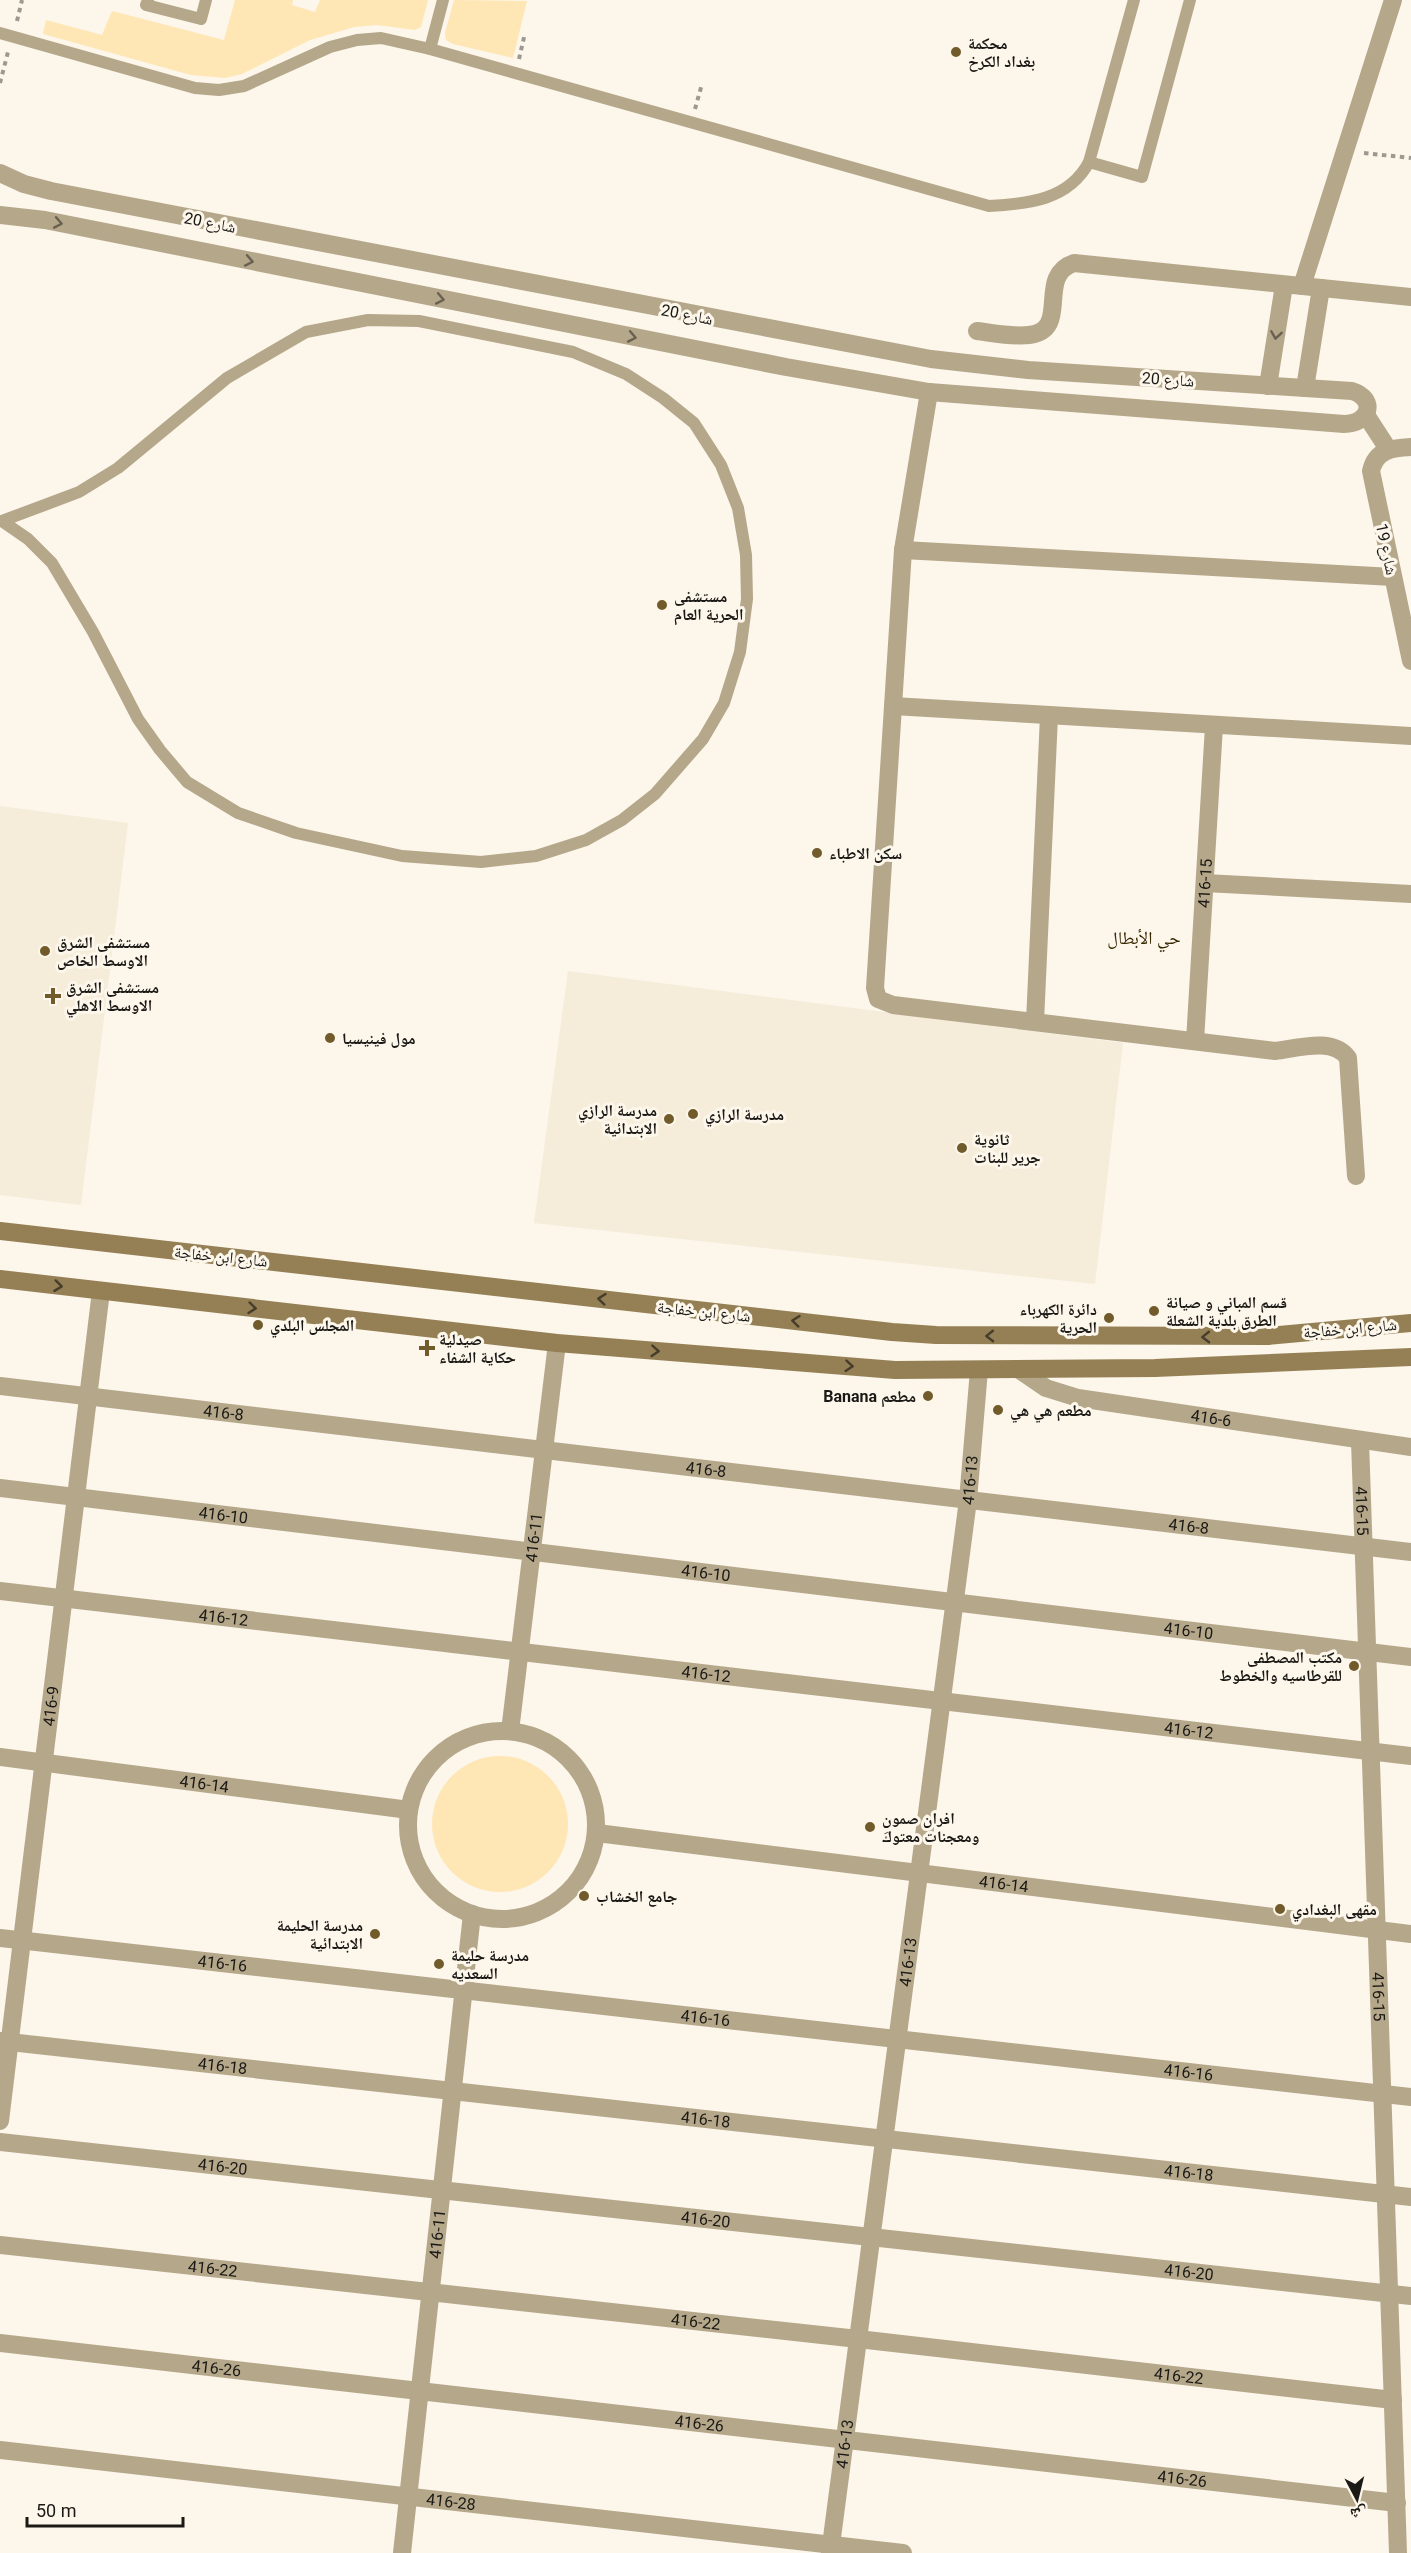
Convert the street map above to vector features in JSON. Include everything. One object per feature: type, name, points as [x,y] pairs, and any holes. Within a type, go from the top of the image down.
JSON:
[{"type":"street","points":[[1268,386],[1293,285],[1346,151],[1394,0]]},
{"type":"street","name":"شارع 20","points":[[0,173],[24,184],[51,191],[597,297],[932,359],[1028,370],[1305,388],[1359,394],[1365,400],[1366,415],[1360,422],[1344,424],[929,392],[786,368],[45,220],[0,215]]},
{"type":"street","points":[[977,331],[1028,336],[1044,329],[1052,315],[1055,281],[1058,273],[1065,266],[1074,262],[1411,297]]},
{"type":"street","points":[[1305,388],[1321,288]]},
{"type":"street","points":[[590,329],[597,297]]},
{"type":"street","points":[[929,392],[903,550],[875,988],[878,999],[893,1005],[1275,1051],[1331,1045],[1342,1049],[1348,1058],[1356,1176]]},
{"type":"street","name":"شارع 20","points":[[1366,415],[1388,449]]},
{"type":"street","points":[[1388,449],[1411,447]]},
{"type":"street","name":"شارع 19","points":[[1388,449],[1376,458],[1371,471],[1411,661]]},
{"type":"street","points":[[903,550],[1392,577]]},
{"type":"street","points":[[893,706],[1411,736]]},
{"type":"street","points":[[1035,1022],[1048,716]]},
{"type":"street","name":"416-15","points":[[1195,1041],[1214,726]]},
{"type":"street","points":[[1205,884],[1411,894]]},
{"type":"street","name":"شارع ابن خفاجة","points":[[0,1231],[892,1332],[981,1337],[1268,1336],[1411,1323]]},
{"type":"street","name":"شارع ابن خفاجة","points":[[0,1279],[557,1343],[895,1370],[1212,1367],[1411,1357]]},
{"type":"street","name":"416-9","points":[[0,2121],[5,2041],[22,1940],[101,1291]]},
{"type":"street","points":[[1016,1336],[1018,1369]]},
{"type":"street","name":"416-11","points":[[510,1731],[557,1343]]},
{"type":"street","name":"416-6","points":[[1018,1369],[1046,1388],[1078,1398],[1411,1447]]},
{"type":"street","name":"416-13","points":[[830,2549],[968,1500],[979,1370]]},
{"type":"street","name":"416-8","points":[[0,1386],[1411,1552]]},
{"type":"street","name":"416-15","points":[[1360,1441],[1393,2400],[1403,2454],[1397,2503],[1398,2553]]},
{"type":"street","name":"416-10","points":[[0,1488],[1411,1657]]},
{"type":"street","name":"416-12","points":[[0,1591],[1411,1756]]},
{"type":"street","points":[[510,1731],[538,1738],[564,1753],[577,1768],[583,1776],[594,1803],[597,1833],[590,1860],[575,1884],[554,1903],[529,1915],[500,1919],[472,1914],[449,1903],[429,1885],[415,1862],[408,1837],[409,1810],[417,1784],[433,1761],[455,1743],[482,1733],[510,1731]]},
{"type":"street","name":"416-14","points":[[0,1757],[409,1810]]},
{"type":"street","name":"416-14","points":[[597,1833],[1411,1934]]},
{"type":"street","name":"416-11","points":[[402,2553],[472,1914]]},
{"type":"street","name":"416-16","points":[[0,1938],[1411,2097]]},
{"type":"street","name":"416-18","points":[[5,2041],[1411,2197]]},
{"type":"street","name":"416-20","points":[[0,2142],[1411,2296]]},
{"type":"street","name":"416-22","points":[[0,2245],[1393,2400]]},
{"type":"street","name":"416-26","points":[[0,2343],[1397,2503]]},
{"type":"street","name":"416-28","points":[[0,2450],[408,2496],[830,2549],[903,2553]]},
{"type":"lane","points":[[148,0],[146,5],[201,19],[206,0]]},
{"type":"lane","points":[[430,49],[443,0]]},
{"type":"lane","points":[[0,33],[195,88],[219,90],[244,86],[330,47],[357,40],[381,38],[430,49],[989,206],[1023,204],[1049,197],[1068,188],[1082,175],[1089,162],[1134,0]]},
{"type":"lane","points":[[1089,162],[1142,177],[1190,0]]},
{"type":"lane","points":[[368,320],[419,321],[573,352],[626,374],[663,398],[694,423],[721,465],[738,508],[746,555],[747,599],[740,652],[724,703],[703,739],[655,794],[622,820],[586,840],[536,856],[481,862],[402,856],[296,833],[238,813],[187,782],[138,719],[93,632],[52,563],[28,539],[1,520],[79,492],[108,474],[173,424],[227,378],[306,332],[368,320]]},
{"type":"path","points":[[516,73],[525,33]]},
{"type":"path","points":[[692,122],[702,84]]},
{"type":"path","points":[[1346,151],[1411,158]]},
{"type":"shaded area","points":[[235,0],[293,0],[292,5],[315,12],[320,0],[428,0],[421,27],[415,30],[377,25],[354,27],[310,40],[242,74],[225,78],[191,75],[43,34],[46,20],[102,35],[112,11],[224,40]]},
{"type":"shaded area","points":[[454,0],[527,1],[513,58],[453,44],[446,40],[445,33]]},
{"type":"shaded area","name":"مستشفى الشرق الاوسط الاهلي","points":[[0,806],[128,823],[81,1205],[0,1195]]},
{"type":"shaded area","points":[[568,971],[1123,1043],[1095,1284],[534,1223]]},
{"type":"shaded area","points":[[500,1756],[526,1761],[548,1776],[563,1798],[568,1824],[563,1850],[548,1872],[526,1887],[500,1892],[474,1887],[452,1872],[437,1850],[432,1824],[437,1798],[452,1776],[474,1761]]},
{"type":"place","name":"محكمة بغداد الكرخ","points":[[956,52]]},
{"type":"place","name":"مستشفى الحرية العام","points":[[662,605]]},
{"type":"place","name":"سكن الاطباء","points":[[817,853]]},
{"type":"place","name":"مستشفى الشرق الاوسط الخاص","points":[[45,951]]},
{"type":"place","name":"مستشفى الشرق الاوسط الاهلي","points":[[53,996]]},
{"type":"place","name":"مول فينيسيا","points":[[330,1038]]},
{"type":"place","name":"مدرسة الرازي","points":[[693,1114]]},
{"type":"place","name":"مدرسة الرازي الابتدائية","points":[[669,1119]]},
{"type":"place","name":"ثانوية جرير للبنات","points":[[962,1148]]},
{"type":"place","name":"قسم المباني و صيانة الطرق بلدية الشعلة","points":[[1154,1311]]},
{"type":"place","name":"دائرة الكهرباء الحرية","points":[[1109,1318]]},
{"type":"place","name":"المجلس البلدي","points":[[258,1325]]},
{"type":"place","name":"صيدلية حكاية الشفاء","points":[[427,1348]]},
{"type":"place","name":"Banana مطعم","points":[[928,1396]]},
{"type":"place","name":"مطعم هي هي","points":[[998,1410]]},
{"type":"place","name":"مكتب المصطفى للقرطاسيه والخطوط","points":[[1354,1666]]},
{"type":"place","name":"افران صمون ومعجنات معتوكَ","points":[[870,1827]]},
{"type":"place","name":"جامع الخشاب","points":[[584,1896]]},
{"type":"place","name":"مقهى البغدادي","points":[[1280,1909]]},
{"type":"place","name":"مدرسة الحليمة الابتدائية","points":[[375,1934]]},
{"type":"place","name":"مدرسة حليمة السعديه","points":[[439,1964]]},
{"type":"district","name":"حي الأبطال","points":[[1144,938]]}]
